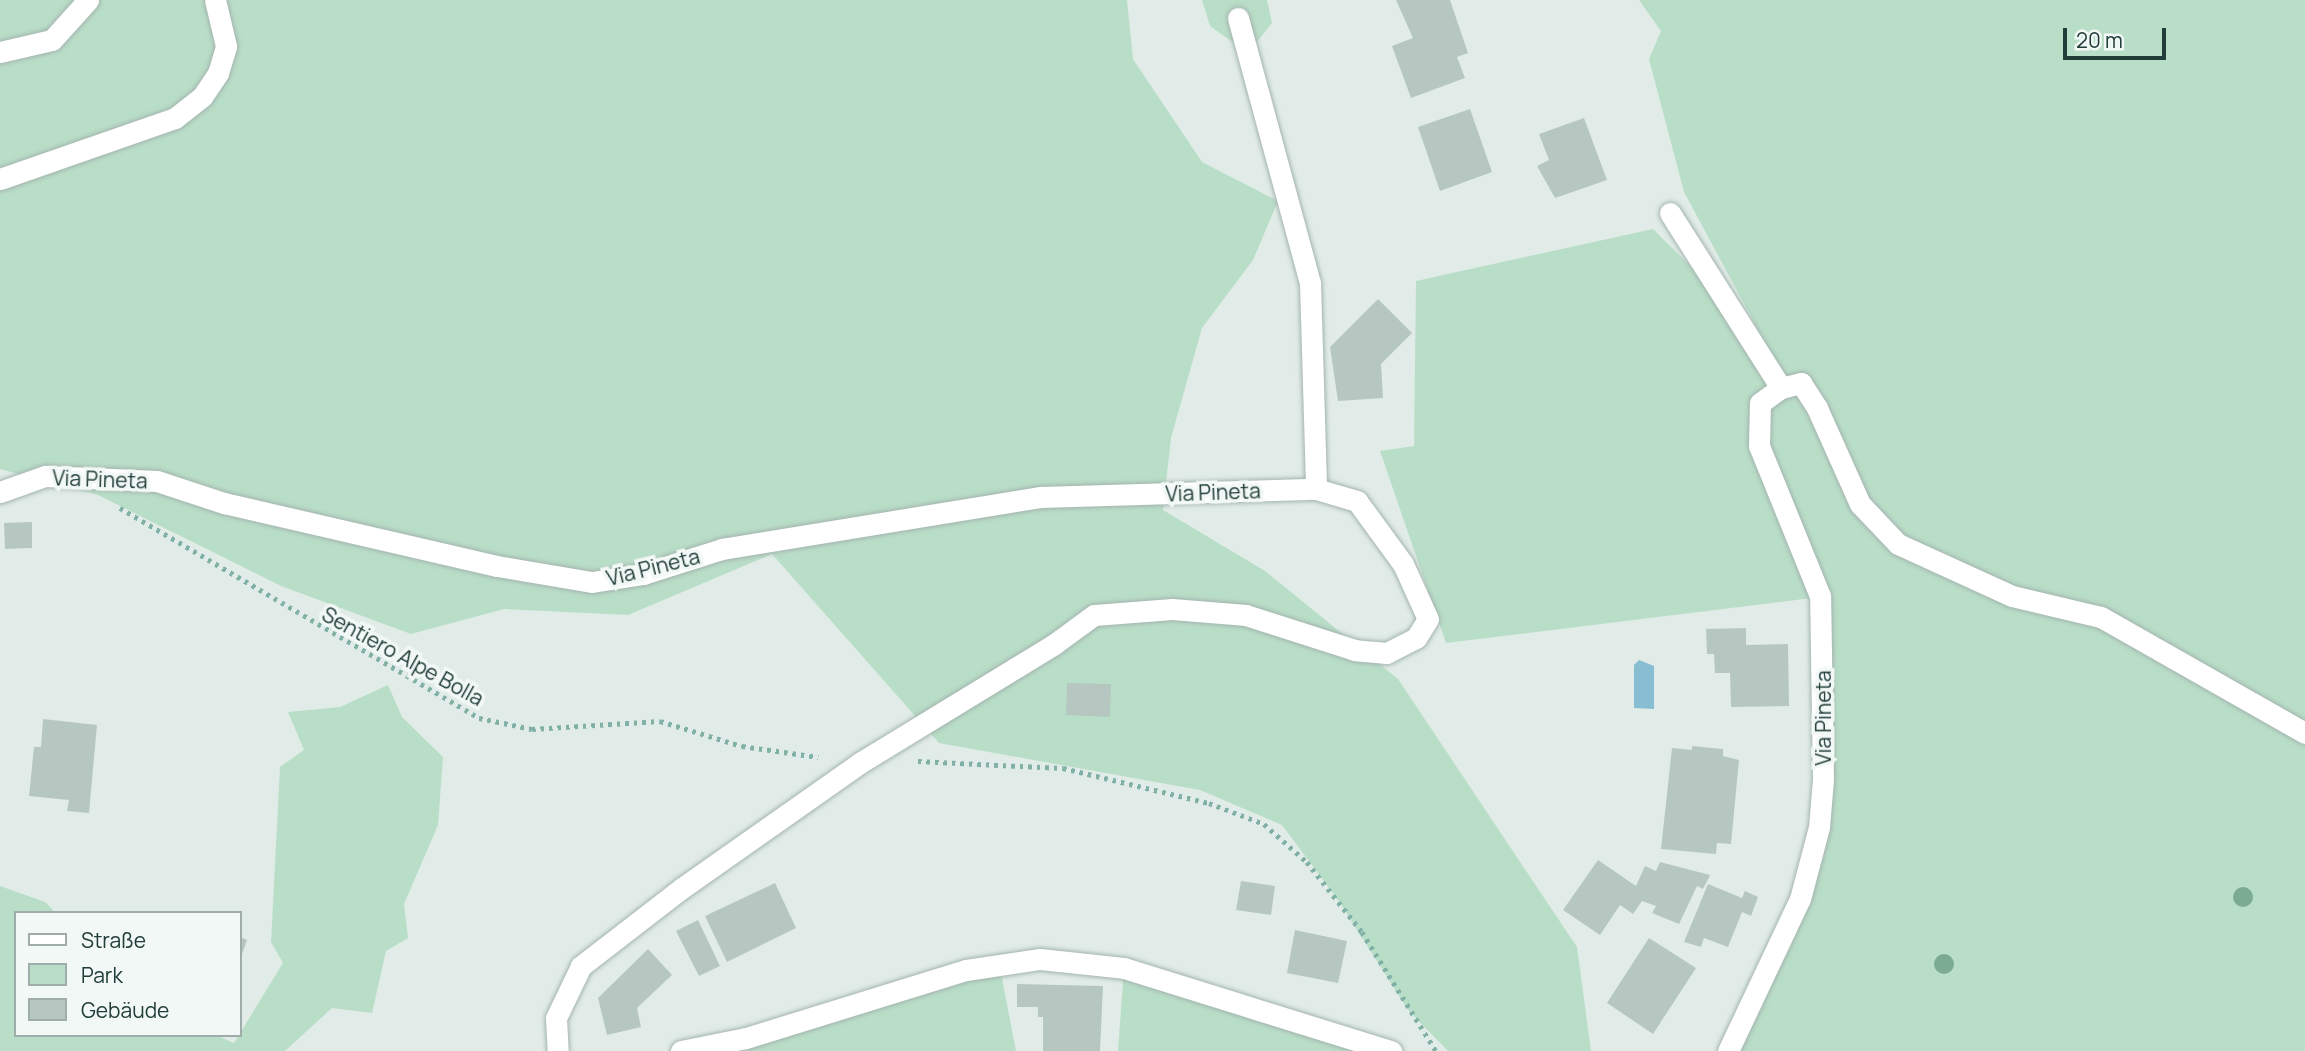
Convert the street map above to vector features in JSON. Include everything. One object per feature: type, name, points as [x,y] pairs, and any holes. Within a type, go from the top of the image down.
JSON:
[{"type":"street","points":[[0,52],[52,40],[88,0]]},
{"type":"street","points":[[0,178],[175,118],[202,97],[218,73],[226,46],[215,0]]},
{"type":"street","points":[[1238,18],[1310,283],[1316,489]]},
{"type":"street","points":[[1670,213],[1781,388],[1801,383],[1817,408],[1860,504],[1898,544],[2012,596],[2101,617],[2305,733]]},
{"type":"street","name":"Via Pineta","points":[[1728,1051],[1800,899],[1819,827],[1823,779],[1820,596],[1759,446],[1759,403],[1781,388]]},
{"type":"street","name":"Via Pineta","points":[[0,492],[46,476],[157,481],[224,503],[497,566],[592,582],[643,574],[722,549],[1040,497],[1316,489],[1357,501],[1376,521],[1403,564],[1428,619],[1416,638],[1387,653],[1355,650],[1247,615],[1172,609],[1094,615],[1053,645],[860,763],[682,888],[581,966],[556,1018],[558,1051]]},
{"type":"street","points":[[681,1051],[746,1038],[966,970],[1040,959],[1101,962],[1391,1051]]},
{"type":"path","name":"Sentiero Alpe Bolla","points":[[111,503],[479,718],[533,729],[578,729],[660,721],[742,747],[860,763]]},
{"type":"path","points":[[909,761],[1063,768],[1209,803],[1264,824],[1307,862],[1362,932],[1436,1051]]},
{"type":"green space","points":[[0,0],[1127,0],[1133,59],[1202,162],[1278,201],[1253,260],[1202,328],[1171,438],[1163,510],[1265,571],[1398,679],[1577,947],[1591,1051],[1448,1051],[1408,1010],[1338,900],[1282,825],[1200,790],[939,743],[772,554],[628,615],[504,609],[411,634],[281,586],[98,495],[0,469]]},
{"type":"green space","points":[[1202,0],[1267,0],[1272,23],[1248,53],[1210,26]]},
{"type":"green space","points":[[1639,0],[2305,0],[2305,1051],[1728,1051],[1811,867],[1820,597],[1446,643],[1380,451],[1414,446],[1416,281],[1653,229],[1762,337],[1684,192],[1649,59],[1661,31]]},
{"type":"green space","points":[[388,685],[402,717],[443,757],[438,825],[404,904],[408,938],[386,951],[372,1013],[332,1008],[285,1051],[0,1051],[0,886],[45,902],[54,911],[14,911],[14,1037],[220,1037],[234,1043],[238,1037],[242,1037],[242,1030],[283,963],[271,942],[280,767],[304,750],[288,712],[340,707]]},
{"type":"green space","points":[[999,963],[1016,1051],[748,1051],[746,1038]]},
{"type":"green space","points":[[1124,968],[1391,1051],[1118,1051]]},
{"type":"water","points":[[1639,660],[1654,666],[1654,709],[1634,708],[1634,665]]},
{"type":"building","points":[[1396,0],[1450,0],[1468,53],[1457,57],[1465,78],[1411,98],[1392,46],[1413,38]]},
{"type":"building","points":[[1470,109],[1492,172],[1440,191],[1418,127]]},
{"type":"building","points":[[1584,118],[1607,180],[1555,198],[1537,166],[1549,160],[1539,134]]},
{"type":"building","points":[[1378,299],[1412,333],[1381,364],[1383,398],[1338,401],[1330,347]]},
{"type":"building","points":[[32,522],[32,548],[5,549],[4,523]]},
{"type":"building","points":[[1746,628],[1746,645],[1788,644],[1789,706],[1731,707],[1730,673],[1715,673],[1714,654],[1707,654],[1706,629]]},
{"type":"building","points":[[1067,683],[1111,684],[1110,717],[1066,715]]},
{"type":"building","points":[[43,719],[97,725],[89,813],[67,811],[69,800],[29,796],[34,747],[41,747]]},
{"type":"building","points":[[1692,746],[1723,749],[1723,756],[1739,760],[1731,844],[1717,843],[1716,854],[1661,849],[1672,748],[1692,750]]},
{"type":"building","points":[[1598,860],[1636,886],[1645,866],[1656,871],[1660,862],[1710,875],[1703,889],[1697,886],[1679,924],[1652,913],[1656,906],[1642,901],[1633,914],[1620,905],[1600,935],[1563,910]]},
{"type":"building","points":[[1241,881],[1275,886],[1271,915],[1236,910]]},
{"type":"building","points":[[775,883],[796,928],[727,962],[705,916]]},
{"type":"building","points":[[1708,884],[1742,898],[1745,891],[1758,897],[1751,916],[1742,912],[1728,947],[1704,938],[1701,947],[1684,942]]},
{"type":"building","points":[[698,920],[720,966],[699,976],[676,931]]},
{"type":"building","points":[[1295,930],[1347,941],[1338,983],[1287,973]]},
{"type":"building","points":[[242,938],[247,940],[242,954]]},
{"type":"building","points":[[1649,938],[1696,968],[1653,1034],[1607,1003]]},
{"type":"building","points":[[648,949],[672,975],[637,1008],[641,1027],[607,1035],[598,998]]},
{"type":"building","points":[[1017,984],[1103,986],[1100,1051],[1043,1051],[1043,1017],[1038,1017],[1038,1007],[1017,1007]]}]
